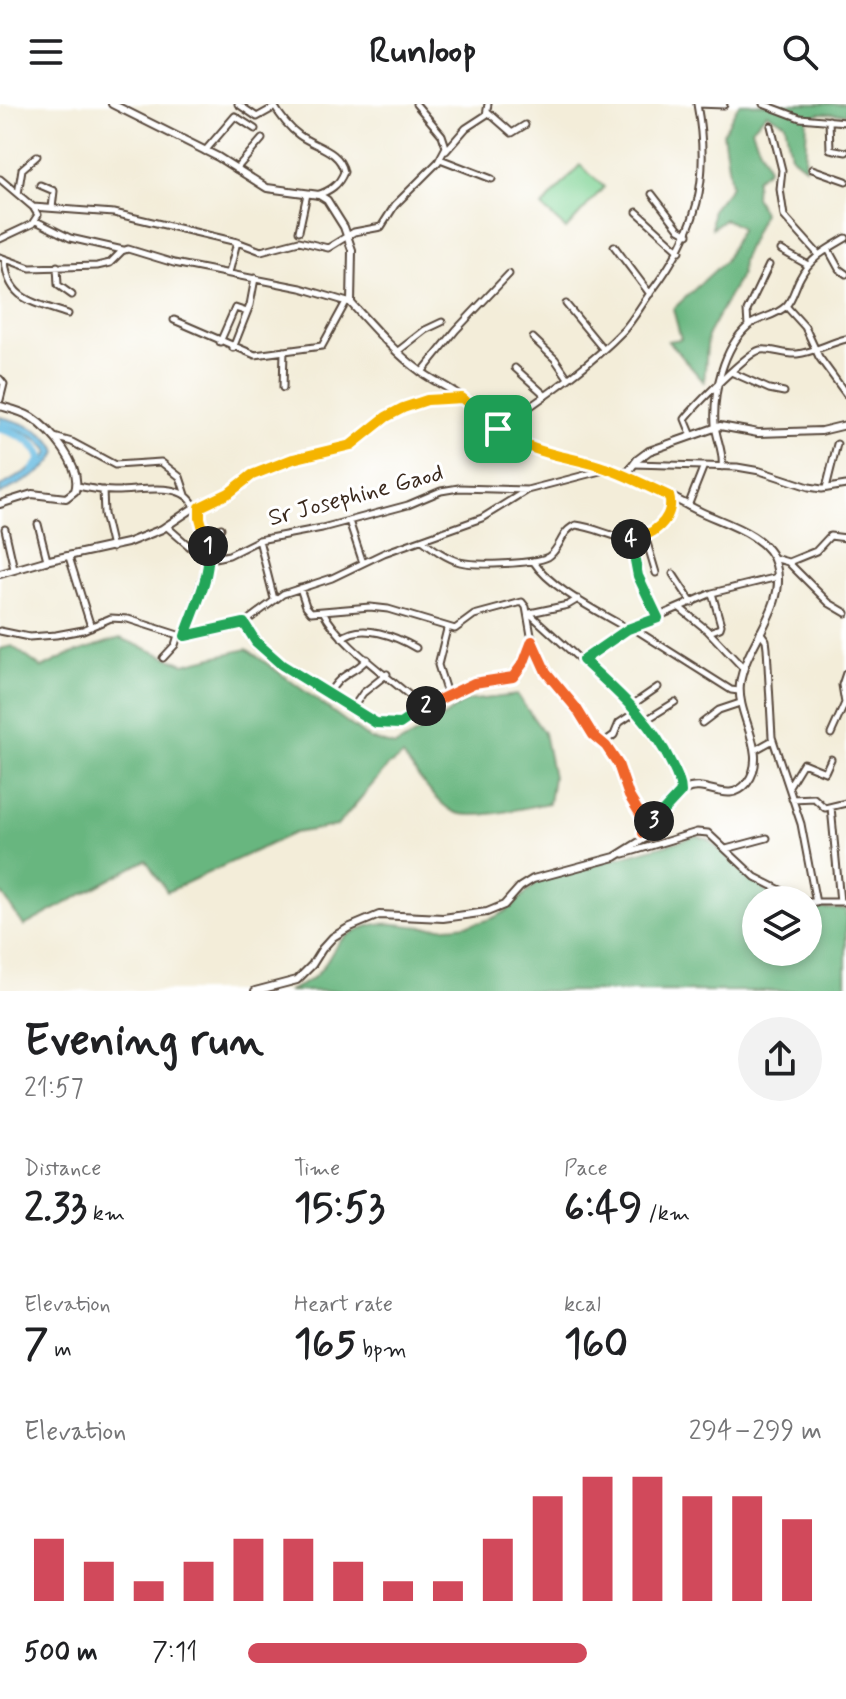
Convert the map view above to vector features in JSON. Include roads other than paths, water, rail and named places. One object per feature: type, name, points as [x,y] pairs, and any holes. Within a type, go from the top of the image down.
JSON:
[{"type":"street","points":[[112,104],[205,151],[267,188],[317,195],[327,200],[348,236],[354,263],[349,302],[322,346],[259,356],[233,348],[174,320]]},
{"type":"street","points":[[238,104],[257,117],[274,106],[294,132],[327,150],[341,162],[344,172],[338,182],[327,192],[317,195]]},
{"type":"street","points":[[416,104],[442,135],[444,153]]},
{"type":"street","points":[[488,104],[488,112],[512,133],[525,125]]},
{"type":"street","points":[[498,429],[568,378],[631,322],[680,251],[696,211],[704,155],[697,104],[724,105]]},
{"type":"street","points":[[763,104],[800,118],[846,122]]},
{"type":"street","points":[[33,207],[114,213],[237,242],[261,251],[299,241],[328,248],[348,236],[381,227],[395,205],[466,128],[488,112]]},
{"type":"street","points":[[205,151],[235,116],[255,129]]},
{"type":"street","points":[[829,120],[830,149],[846,152]]},
{"type":"street","points":[[771,126],[782,170],[780,189],[784,216],[819,255]]},
{"type":"street","points":[[236,169],[262,139]]},
{"type":"street","points":[[18,194],[22,169],[37,156]]},
{"type":"street","points":[[440,159],[492,179]]},
{"type":"street","points":[[812,169],[846,181]]},
{"type":"street","points":[[0,179],[38,215],[36,221],[0,239]]},
{"type":"street","points":[[40,185],[54,191],[52,208]]},
{"type":"street","points":[[299,231],[307,194]]},
{"type":"street","points":[[652,194],[679,229],[688,234]]},
{"type":"street","points":[[637,212],[680,251]]},
{"type":"street","points":[[36,221],[70,238],[128,249],[174,263],[301,288],[349,302],[422,372],[462,398],[498,429],[525,445],[557,457],[609,469],[669,496],[766,547],[774,558],[778,577],[772,609],[743,668],[739,691],[755,750],[753,774],[741,789],[728,794],[693,787],[681,792],[643,833]]},
{"type":"street","points":[[722,467],[722,449],[715,428],[717,387],[725,360],[748,326],[786,306],[808,265],[846,238]]},
{"type":"street","points":[[229,273],[237,242]]},
{"type":"street","points":[[614,246],[650,294]]},
{"type":"street","points":[[828,249],[839,269],[846,274]]},
{"type":"street","points":[[3,258],[30,268],[107,264],[124,250]]},
{"type":"street","points":[[781,250],[808,265]]},
{"type":"street","points":[[3,258],[7,280],[17,294],[68,314]]},
{"type":"street","points":[[748,326],[747,311],[769,265]]},
{"type":"street","points":[[57,266],[58,285],[72,295]]},
{"type":"street","points":[[422,372],[456,330],[509,274]]},
{"type":"street","points":[[233,348],[247,312],[255,278]]},
{"type":"street","points":[[566,304],[603,349]]},
{"type":"street","points":[[786,306],[805,327],[816,350],[846,394]]},
{"type":"street","points":[[220,342],[235,308],[247,312]]},
{"type":"street","points":[[398,351],[425,330],[442,322]]},
{"type":"street","points":[[533,338],[555,359],[568,378]]},
{"type":"street","points":[[692,436],[685,419],[731,372],[759,350],[783,354],[816,350],[846,339]]},
{"type":"street","points":[[283,388],[284,351]]},
{"type":"street","points":[[515,368],[545,395]]},
{"type":"street","points":[[731,372],[769,389],[784,392]]},
{"type":"street","points":[[0,379],[4,384],[0,400]]},
{"type":"street","points":[[0,574],[47,560],[112,548],[166,526],[197,507],[229,493],[252,475],[293,459],[351,445],[386,417],[403,408],[427,400],[462,398]]},
{"type":"street","points":[[0,406],[29,415],[64,449],[72,463],[77,486],[73,494],[66,498],[32,494],[0,504]]},
{"type":"street","points":[[625,476],[633,464],[653,449],[715,428],[724,426],[748,433],[821,431],[846,425]]},
{"type":"street","points":[[49,435],[72,442],[115,465],[161,462],[180,477],[186,495],[197,507],[209,558],[182,636],[163,658]]},
{"type":"street","points":[[826,488],[837,444]]},
{"type":"street","points":[[633,464],[722,467],[760,471],[802,486],[826,488],[846,485]]},
{"type":"street","points":[[688,506],[703,468]]},
{"type":"street","name":"Sr Josephine Gaod","points":[[209,558],[229,555],[259,540],[408,505],[447,490],[527,490],[609,469]]},
{"type":"street","points":[[77,486],[103,490],[153,489],[186,495]]},
{"type":"street","points":[[103,490],[104,514],[112,548]]},
{"type":"street","points":[[0,631],[35,637],[69,633],[111,618],[128,619],[182,636],[244,623],[274,599],[482,518],[527,490]]},
{"type":"street","points":[[421,540],[443,555],[468,564],[533,561],[552,554],[568,529],[576,525],[631,539],[645,536],[667,517],[671,503],[669,496]]},
{"type":"street","points":[[349,521],[363,563]]},
{"type":"street","points":[[38,524],[47,560]]},
{"type":"street","points":[[166,526],[202,558],[209,558]]},
{"type":"street","points":[[206,539],[221,528]]},
{"type":"street","points":[[5,529],[14,569]]},
{"type":"street","points":[[645,536],[656,573]]},
{"type":"street","points":[[788,562],[816,551],[830,536],[846,538]]},
{"type":"street","points":[[631,539],[638,576],[658,618]]},
{"type":"street","points":[[259,540],[274,599]]},
{"type":"street","points":[[69,557],[91,627]]},
{"type":"street","points":[[774,558],[788,562],[829,603],[846,613]]},
{"type":"street","points":[[533,561],[578,599],[731,690],[739,691]]},
{"type":"street","points":[[673,574],[692,603]]},
{"type":"street","points":[[583,660],[630,628],[712,593],[778,577]]},
{"type":"street","points":[[300,588],[308,610],[388,609],[447,629],[459,628],[474,615],[518,601],[524,604],[532,641],[546,672],[618,764],[629,796],[642,815],[644,839],[615,857]]},
{"type":"street","points":[[709,632],[721,627],[712,593]]},
{"type":"street","points":[[528,613],[568,605],[578,599]]},
{"type":"street","points":[[680,608],[709,632],[743,668]]},
{"type":"street","points":[[323,611],[328,623],[342,638],[424,708]]},
{"type":"street","points":[[528,613],[646,720],[668,755],[681,792]]},
{"type":"street","points":[[244,623],[256,642],[282,665],[376,723],[393,725],[400,724],[447,694],[474,683],[513,677],[524,662],[532,641]]},
{"type":"street","points":[[447,629],[438,665],[447,694]]},
{"type":"street","points":[[342,638],[353,631],[384,634],[416,648]]},
{"type":"street","points":[[760,632],[767,648],[773,740],[803,829],[813,886]]},
{"type":"street","points":[[329,694],[338,679],[367,659]]},
{"type":"street","points":[[831,734],[845,703],[842,685],[846,673]]},
{"type":"street","points":[[352,709],[363,693],[387,674]]},
{"type":"street","points":[[603,743],[614,735],[617,725],[658,687]]},
{"type":"street","points":[[646,720],[675,702]]},
{"type":"street","points":[[702,723],[719,710],[740,703]]},
{"type":"street","points":[[755,750],[773,740]]},
{"type":"street","points":[[788,787],[803,763],[825,772],[831,759]]},
{"type":"street","points":[[792,799],[814,798],[825,808],[846,803]]},
{"type":"street","points":[[822,903],[843,902],[831,807]]},
{"type":"street","points":[[255,991],[297,980],[333,937],[379,915],[443,918],[487,912],[504,905],[520,887],[533,879],[703,831],[712,835],[755,877],[773,886]]},
{"type":"street","points":[[726,849],[767,838]]},
{"type":"water","points":[[0,417],[41,433],[57,452],[47,467],[0,495],[0,487],[45,460],[49,452],[27,434],[0,426]]},
{"type":"waterway","points":[[0,428],[20,436],[36,448],[42,460],[34,470]]}]
